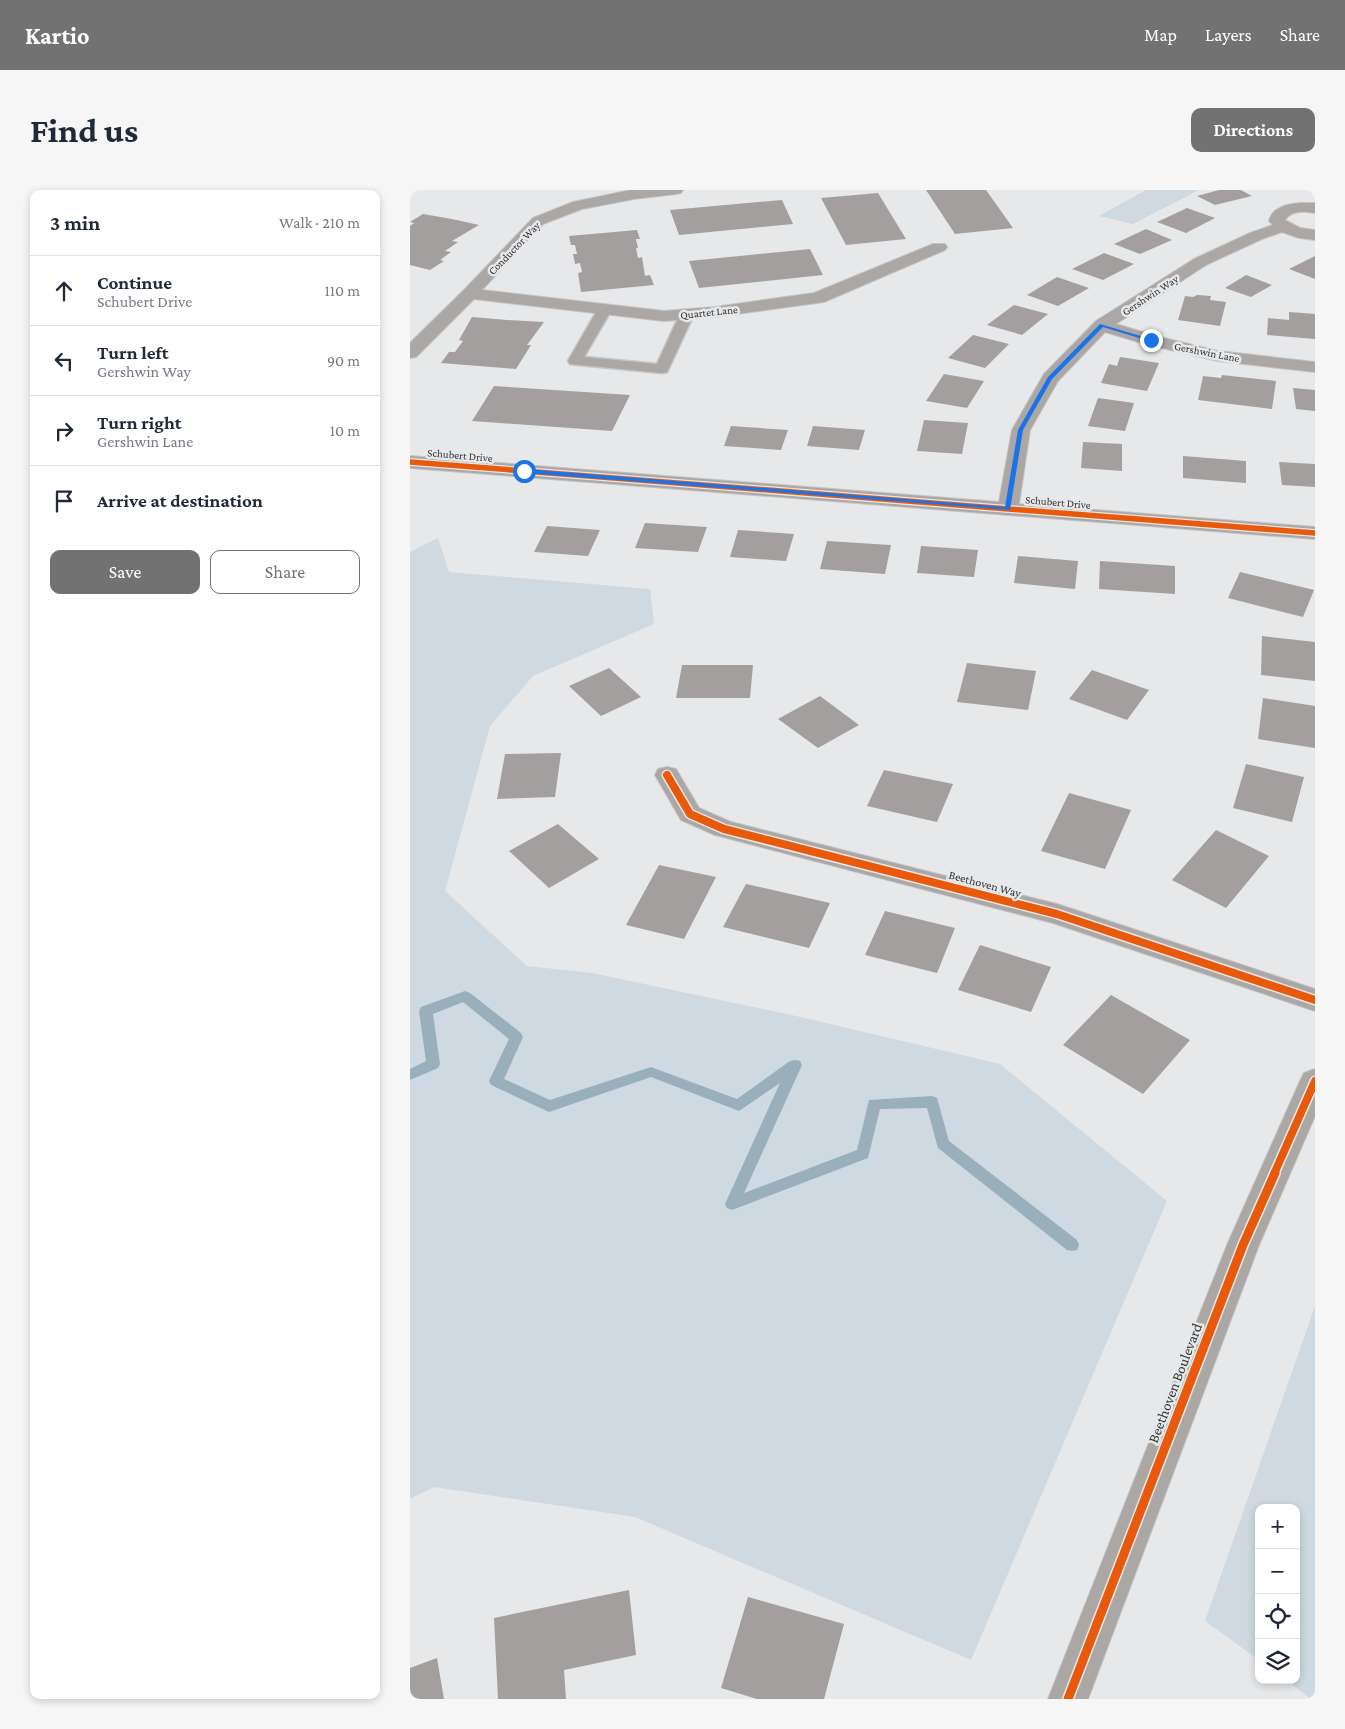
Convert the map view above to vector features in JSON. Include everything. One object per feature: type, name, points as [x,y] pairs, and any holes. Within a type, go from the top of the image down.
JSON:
[{"type":"street","name":"Conductor Way","points":[[411,350],[470,294],[538,221],[578,205],[634,194],[676,190]]},
{"type":"street","points":[[1315,208],[1300,207],[1282,212],[1278,216],[1277,221],[1283,227],[1303,234],[1315,235]]},
{"type":"street","name":"Gershwin Way","points":[[1008,509],[1021,430],[1050,378],[1102,325],[1200,262],[1256,236],[1283,227]]},
{"type":"street","name":"Quartet Lane","points":[[470,294],[664,316],[687,314],[818,298],[939,247]]},
{"type":"street","name":"Gershwin Lane","points":[[1102,325],[1151,340],[1218,356],[1315,367]]},
{"type":"street","name":"Schubert Drive","points":[[410,462],[1315,533]]},
{"type":"street","name":"Beethoven Way","points":[[667,775],[690,814],[724,828],[1057,914],[1315,1000]]},
{"type":"street","name":"Beethoven Boulevard","points":[[1068,1699],[1243,1244],[1315,1081]]},
{"type":"lane","points":[[605,309],[575,361],[662,370],[687,314]]},
{"type":"shaded area","points":[[1146,190],[1199,190],[1133,224],[1099,216]]},
{"type":"shaded area","points":[[438,538],[449,572],[650,589],[654,624],[533,676],[490,726],[445,891],[527,966],[592,973],[796,1016],[1000,1064],[1167,1201],[971,1660],[635,1517],[434,1487],[410,1499],[410,552]]},
{"type":"shaded area","points":[[1315,1306],[1315,1699],[1311,1699],[1291,1684],[1300,1684],[1300,1504],[1255,1504],[1255,1657],[1205,1621]]},
{"type":"building","points":[[926,190],[986,190],[1013,228],[955,234]]},
{"type":"building","points":[[1219,190],[1241,190],[1252,196],[1215,205],[1197,196]]},
{"type":"building","points":[[878,193],[906,239],[846,245],[821,198]]},
{"type":"building","points":[[782,200],[793,224],[679,235],[670,210]]},
{"type":"building","points":[[1187,208],[1215,218],[1186,233],[1157,222]]},
{"type":"building","points":[[423,214],[479,225],[452,241],[458,242],[445,251],[451,252],[440,260],[444,261],[430,270],[410,265],[410,226],[414,223],[410,222]]},
{"type":"building","points":[[1146,229],[1172,240],[1140,254],[1114,244]]},
{"type":"building","points":[[637,230],[640,239],[636,239],[638,258],[642,257],[645,276],[650,275],[654,285],[581,292],[578,273],[582,272],[580,263],[575,264],[573,254],[577,254],[575,245],[571,245],[569,236]]},
{"type":"building","points":[[810,249],[823,275],[699,288],[689,261]]},
{"type":"building","points":[[1104,253],[1134,264],[1103,280],[1072,269]]},
{"type":"building","points":[[1315,256],[1315,279],[1289,269]]},
{"type":"building","points":[[1246,275],[1272,285],[1251,297],[1225,288]]},
{"type":"building","points":[[1057,277],[1089,288],[1058,306],[1027,295]]},
{"type":"building","points":[[1197,295],[1211,296],[1210,300],[1226,302],[1220,326],[1178,320],[1185,296],[1193,297]]},
{"type":"building","points":[[1014,305],[1048,314],[1022,335],[987,325]]},
{"type":"building","points":[[1289,312],[1315,314],[1315,339],[1267,335],[1268,318],[1289,320]]},
{"type":"building","points":[[472,317],[544,322],[527,345],[531,345],[516,369],[441,363],[449,352],[455,352],[463,341],[459,340]]},
{"type":"building","points":[[973,335],[1009,344],[985,368],[948,358]]},
{"type":"building","points":[[1120,357],[1159,363],[1147,391],[1101,383],[1109,364],[1117,366]]},
{"type":"building","points":[[944,374],[984,381],[967,408],[926,401]]},
{"type":"building","points":[[1222,375],[1276,381],[1272,409],[1198,400],[1203,376],[1221,378]]},
{"type":"building","points":[[494,386],[630,395],[612,431],[472,421]]},
{"type":"building","points":[[1293,388],[1315,390],[1315,411],[1296,409]]},
{"type":"building","points":[[1098,398],[1134,403],[1125,431],[1088,426]]},
{"type":"building","points":[[924,420],[968,423],[962,454],[917,451]]},
{"type":"building","points":[[731,426],[788,430],[781,450],[724,446]]},
{"type":"building","points":[[813,426],[865,430],[859,450],[807,446]]},
{"type":"building","points":[[1083,442],[1122,444],[1122,471],[1081,468]]},
{"type":"building","points":[[1183,456],[1246,461],[1246,483],[1183,478]]},
{"type":"building","points":[[1279,462],[1315,464],[1315,487],[1282,485]]},
{"type":"building","points":[[645,523],[707,527],[698,552],[635,548]]},
{"type":"building","points":[[547,526],[600,530],[588,556],[534,552]]},
{"type":"building","points":[[738,530],[794,534],[786,561],[730,557]]},
{"type":"building","points":[[827,541],[891,545],[885,574],[820,569]]},
{"type":"building","points":[[921,546],[978,550],[974,577],[917,573]]},
{"type":"building","points":[[1018,556],[1078,561],[1075,589],[1014,583]]},
{"type":"building","points":[[1100,561],[1175,566],[1175,594],[1099,589]]},
{"type":"building","points":[[1240,572],[1314,590],[1303,617],[1228,598]]},
{"type":"building","points":[[1262,636],[1315,642],[1315,681],[1261,675]]},
{"type":"building","points":[[967,663],[1036,671],[1028,710],[957,702]]},
{"type":"building","points":[[682,665],[753,665],[750,698],[676,698]]},
{"type":"building","points":[[609,668],[641,697],[601,716],[569,686]]},
{"type":"building","points":[[1092,670],[1149,690],[1127,720],[1069,699]]},
{"type":"building","points":[[820,696],[859,725],[818,748],[778,719]]},
{"type":"building","points":[[1263,698],[1315,706],[1315,748],[1258,739]]},
{"type":"building","points":[[561,753],[555,797],[497,799],[505,754]]},
{"type":"building","points":[[1246,764],[1304,777],[1292,822],[1233,808]]},
{"type":"building","points":[[884,770],[953,784],[937,822],[867,806]]},
{"type":"building","points":[[1069,793],[1131,810],[1105,869],[1041,851]]},
{"type":"building","points":[[558,824],[599,859],[549,888],[509,851]]},
{"type":"building","points":[[1216,830],[1269,856],[1226,908],[1172,880]]},
{"type":"building","points":[[659,865],[716,877],[684,939],[626,925]]},
{"type":"building","points":[[746,884],[830,903],[809,948],[723,927]]},
{"type":"building","points":[[885,911],[955,928],[937,973],[865,955]]},
{"type":"building","points":[[980,945],[1051,967],[1031,1012],[958,990]]},
{"type":"building","points":[[1111,995],[1190,1040],[1143,1094],[1063,1045]]},
{"type":"building","points":[[629,1590],[636,1655],[564,1670],[566,1699],[498,1699],[494,1618]]},
{"type":"building","points":[[748,1597],[844,1624],[824,1699],[757,1699],[721,1688]]},
{"type":"building","points":[[437,1658],[444,1699],[410,1699],[410,1668]]},
{"type":"waterway","points":[[410,1075],[433,1064],[426,1011],[465,996],[516,1037],[496,1081],[549,1106],[651,1072],[739,1105],[795,1065],[732,1204],[863,1154],[874,1104],[932,1102],[943,1144],[1072,1245]]},
{"type":"cycle path","points":[[410,462],[1315,533]]},
{"type":"cycle path","points":[[667,775],[690,814],[724,829],[1057,914],[1315,1000]]},
{"type":"cycle path","points":[[1068,1699],[1243,1245],[1315,1081]]},
{"type":"route","points":[[524,471],[1008,509],[1021,430],[1050,378],[1102,325],[1151,340]]}]
